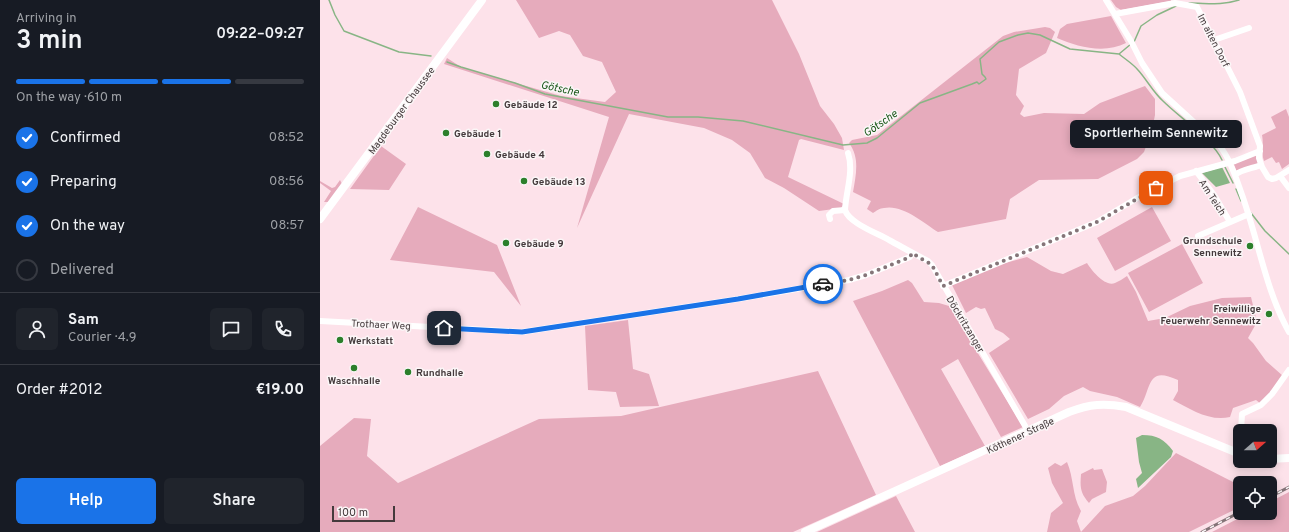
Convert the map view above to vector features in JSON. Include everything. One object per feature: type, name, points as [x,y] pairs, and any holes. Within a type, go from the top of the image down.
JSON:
[{"type":"main road","name":"Magdeburger Chaussee","points":[[320,219],[482,0]]},
{"type":"main road","name":"Köthener Straße","points":[[805,532],[1028,431],[1094,404],[1111,404],[1126,407],[1233,451]]},
{"type":"main road","points":[[1277,459],[1289,458]]},
{"type":"street","points":[[1106,0],[1133,44],[1149,80],[1219,145],[1226,154],[1249,214],[1271,291],[1282,320],[1289,332]]},
{"type":"street","name":"Im alten Dorf","points":[[1115,14],[1175,1],[1185,6],[1197,7],[1247,108],[1260,146],[1259,156],[1261,165]]},
{"type":"street","points":[[1214,40],[1249,28]]},
{"type":"street","points":[[943,286],[1097,222],[1180,176],[1230,162],[1260,151]]},
{"type":"street","points":[[830,220],[829,215],[833,211],[845,210],[850,171],[850,160],[848,153]]},
{"type":"street","points":[[1235,175],[1238,172],[1261,165],[1268,177],[1272,179],[1289,170]]},
{"type":"street","name":"Am Teich","points":[[1196,171],[1214,195],[1230,222]]},
{"type":"street","points":[[1280,176],[1289,188]]},
{"type":"street","name":"Döckritzanger","points":[[845,210],[846,214],[859,224],[932,265],[1028,431]]},
{"type":"street","name":"Am Teich","points":[[1198,236],[1249,214]]},
{"type":"street","name":"Trothaer Weg","points":[[320,321],[522,332],[738,299],[849,280],[866,275],[910,257],[912,253]]},
{"type":"street","points":[[1241,424],[1242,414],[1260,405],[1272,394],[1289,370]]},
{"type":"shaded area","points":[[516,0],[772,0],[799,54],[820,106],[834,124],[842,138],[844,150],[801,139],[799,140],[788,177],[844,204],[841,208],[819,211],[784,188],[765,178],[750,153],[732,140],[704,128],[629,114],[577,228],[609,117],[444,64],[447,58],[461,67],[561,96],[605,102],[616,92],[602,62],[583,56],[570,35],[559,31],[539,38]]},
{"type":"shaded area","points":[[1111,0],[1171,1],[1121,10],[1116,7]]},
{"type":"shaded area","points":[[1111,16],[1126,43],[1100,49],[1073,44],[1057,38],[1060,29],[1067,24]]},
{"type":"shaded area","points":[[1045,27],[1050,28],[1055,32],[1046,53],[1019,69],[1016,95],[1024,106],[1020,114],[1024,117],[1044,113],[1084,114],[1100,103],[1145,86],[1155,99],[1155,115],[1152,130],[1144,152],[1137,159],[1098,179],[1039,180],[1010,199],[1006,219],[938,232],[920,219],[905,211],[883,208],[873,213],[867,209],[871,201],[853,192],[856,173],[856,160],[855,154],[849,143],[852,140],[877,135],[1003,36],[1014,32]]},
{"type":"shaded area","points":[[1286,109],[1289,117],[1289,164],[1282,169],[1279,162],[1276,163],[1272,157],[1264,161],[1262,135],[1276,128],[1271,117]]},
{"type":"shaded area","points":[[381,146],[406,164],[389,190],[350,189]]},
{"type":"shaded area","points":[[1255,154],[1259,163],[1237,173],[1233,163]]},
{"type":"shaded area","points":[[1222,167],[1230,183],[1216,187],[1202,173]]},
{"type":"shaded area","points":[[340,180],[342,184],[329,202],[324,202],[331,191],[320,183],[320,181],[332,188],[335,187]]},
{"type":"shaded area","points":[[418,207],[497,245],[521,306],[494,272],[390,260]]},
{"type":"shaded area","points":[[1152,207],[1171,241],[1115,271],[1097,238]]},
{"type":"shaded area","points":[[1182,244],[1203,283],[1149,312],[1128,273]]},
{"type":"shaded area","points":[[1027,257],[1051,271],[1063,274],[1087,263],[1099,278],[1111,284],[1127,276],[1136,292],[1148,321],[1165,318],[1190,306],[1222,298],[1251,297],[1257,322],[1248,338],[1266,361],[1283,376],[1261,404],[1256,400],[1233,408],[1230,417],[1215,418],[1200,414],[1173,400],[1178,391],[1178,380],[1160,375],[1155,377],[1152,381],[1140,407],[1117,397],[1090,391],[1083,387],[1064,396],[1049,409],[1028,419],[989,353],[1010,339],[995,329],[985,308],[981,309],[976,307],[966,313],[952,285],[998,265]]},
{"type":"shaded area","points":[[908,280],[912,283],[924,302],[939,303],[949,306],[1023,427],[1001,437],[958,359],[941,369],[985,446],[940,466],[853,301]]},
{"type":"shaded area","points":[[628,320],[633,369],[649,374],[659,406],[620,407],[616,392],[588,390],[585,326]]},
{"type":"shaded area","points":[[818,371],[876,495],[793,532],[320,532],[320,446],[354,418],[371,419],[367,456],[398,483],[539,419],[621,416]]},
{"type":"shaded area","points":[[1142,435],[1160,438],[1173,451],[1171,457],[1138,488],[1136,479],[1142,473],[1136,438]]},
{"type":"shaded area","points":[[1176,453],[1233,482],[1233,510],[1189,532],[1081,532],[1105,506],[1133,496],[1145,486]]},
{"type":"shaded area","points":[[1067,462],[1076,499],[1081,511],[1077,521],[1081,532],[1047,532],[1051,513],[1063,503],[1052,483],[1048,468],[1055,463],[1061,466]]},
{"type":"shaded area","points":[[1093,468],[1094,470],[1102,469],[1107,482],[1106,492],[1092,499],[1089,503],[1081,490],[1081,474]]},
{"type":"shaded area","points":[[1289,492],[1289,532],[1212,532],[1235,520],[1277,520],[1277,498]]},
{"type":"shaded area","points":[[896,496],[915,532],[817,532]]},
{"type":"waterway","name":"Götsche","points":[[329,0],[344,31],[399,52],[431,56]]},
{"type":"waterway","name":"Götsche","points":[[1189,3],[1220,4],[1239,0]]},
{"type":"waterway","name":"Götsche","points":[[1134,42],[1141,26],[1157,15],[1176,6]]},
{"type":"waterway","name":"Götsche","points":[[447,62],[545,94],[668,117],[698,117],[743,121],[843,145],[867,143],[877,138],[920,103],[977,82],[979,84],[986,79],[982,74],[980,59],[999,42],[1018,35],[1028,33],[1040,35],[1070,49],[1119,54],[1131,44]]},
{"type":"waterway","points":[[1119,54],[1136,68],[1159,97],[1204,137],[1218,152],[1222,160]]},
{"type":"waterway","points":[[1225,167],[1233,183]]},
{"type":"waterway","points":[[1236,189],[1241,201]]},
{"type":"waterway","points":[[1251,213],[1265,231],[1289,254]]},
{"type":"railway","points":[[1277,493],[1289,487]]},
{"type":"railway","points":[[1202,532],[1233,516]]},
{"type":"way so far","points":[[823,284],[849,280],[866,275],[910,257],[912,253],[932,265],[943,286],[1097,222],[1156,188]]},
{"type":"place","name":"Gebäude 12","points":[[496,104]]},
{"type":"place","name":"Gebäude 1","points":[[446,133]]},
{"type":"place","name":"Gebäude 4","points":[[487,154]]},
{"type":"place","name":"Gebäude 13","points":[[524,181]]},
{"type":"place","name":"Sportlerheim Sennewitz","points":[[1156,188]]},
{"type":"place","name":"Gebäude 9","points":[[506,243]]},
{"type":"place","name":"Grundschule Sennewitz","points":[[1250,246]]},
{"type":"place","name":"Freiwillige Feuerwehr Sennewitz","points":[[1269,314]]},
{"type":"place","name":"Werkstatt","points":[[340,340]]},
{"type":"place","name":"Waschhalle","points":[[354,368]]},
{"type":"place","name":"Rundhalle","points":[[408,372]]},
{"type":"route","points":[[444,328],[522,332],[738,299],[823,284]]}]
